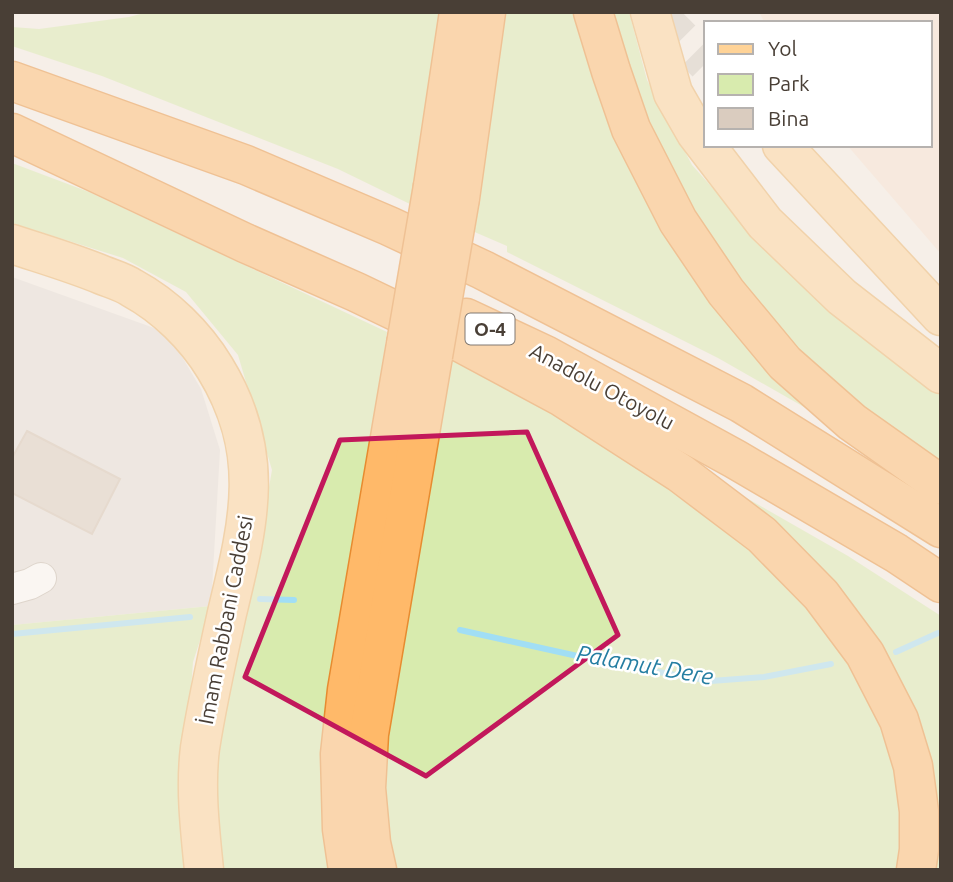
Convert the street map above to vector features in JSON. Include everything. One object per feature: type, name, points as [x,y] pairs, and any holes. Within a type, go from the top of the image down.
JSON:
[{"type":"highway","points":[[447,192],[459,12]]},
{"type":"highway","points":[[348,870],[342,829],[340,754],[347,690],[419,350],[447,192],[486,12]]},
{"type":"highway","points":[[593,12],[631,129],[678,221],[726,292],[785,363],[852,422],[941,485]]},
{"type":"highway","name":"O-4","points":[[12,81],[246,165],[389,226],[483,270],[741,403],[941,528]]},
{"type":"highway","points":[[12,131],[245,243],[456,340],[562,397],[680,472],[762,535],[821,594],[865,653],[899,720],[913,766],[919,811],[916,870]]},
{"type":"highway","name":"Anadolu Otoyolu","points":[[12,131],[171,189],[366,271],[545,355],[758,472],[896,553],[941,583]]},
{"type":"highway","points":[[377,870],[371,843],[366,788],[369,734],[419,350]]},
{"type":"main road","points":[[650,12],[673,93],[704,144]]},
{"type":"main road","points":[[706,147],[765,223],[842,297],[941,374]]},
{"type":"main road","points":[[784,147],[941,316]]},
{"type":"main road","name":"İmam Rabbani Caddesi","points":[[12,244],[83,267],[131,287],[158,306],[184,328],[208,356],[225,383],[240,417],[248,465],[248,512],[242,553],[219,648],[200,750],[198,786],[204,870]]},
{"type":"lane","points":[[12,589],[41,578]]},
{"type":"highlighted area","points":[[527,432],[618,635],[426,776],[245,677],[340,440]]},
{"type":"shaded area","points":[[759,12],[941,12],[941,254],[849,147],[932,147],[932,21],[764,21]]},
{"type":"shaded area","points":[[12,277],[168,333],[201,389],[220,450],[211,606],[12,625]]},
{"type":"green space","points":[[148,12],[446,12],[414,206],[338,169],[102,76],[12,46],[12,27],[39,29]]},
{"type":"green space","points":[[502,12],[577,12],[583,35],[818,415],[718,358],[507,252],[507,246],[470,230]]},
{"type":"green space","points":[[610,12],[629,12],[647,80],[692,165],[770,252],[941,389],[941,469],[805,368],[671,186]]},
{"type":"green space","points":[[12,163],[89,192],[387,332],[329,735],[333,870],[221,870],[216,771],[229,671],[258,550],[272,470],[238,355],[186,292],[123,258],[12,223]]},
{"type":"green space","points":[[450,353],[589,432],[666,482],[790,580],[861,670],[901,774],[902,870],[389,870],[384,846],[386,722]]},
{"type":"green space","points":[[694,468],[848,556],[941,616],[941,870],[929,870],[921,747]]},
{"type":"green space","points":[[211,606],[193,662],[187,743],[192,870],[12,870],[12,625]]},
{"type":"building","points":[[27,431],[120,479],[92,534],[12,493],[12,458]]},
{"type":"waterway","name":"Palamut Dere","points":[[260,599],[294,600]]},
{"type":"waterway","name":"Palamut Dere","points":[[12,634],[190,617]]},
{"type":"waterway","name":"Palamut Dere","points":[[460,630],[618,665],[711,681],[764,677],[831,664]]},
{"type":"waterway","name":"Palamut Dere","points":[[896,652],[938,633]]},
{"type":"tunnel","points":[[655,12],[704,61]]}]
